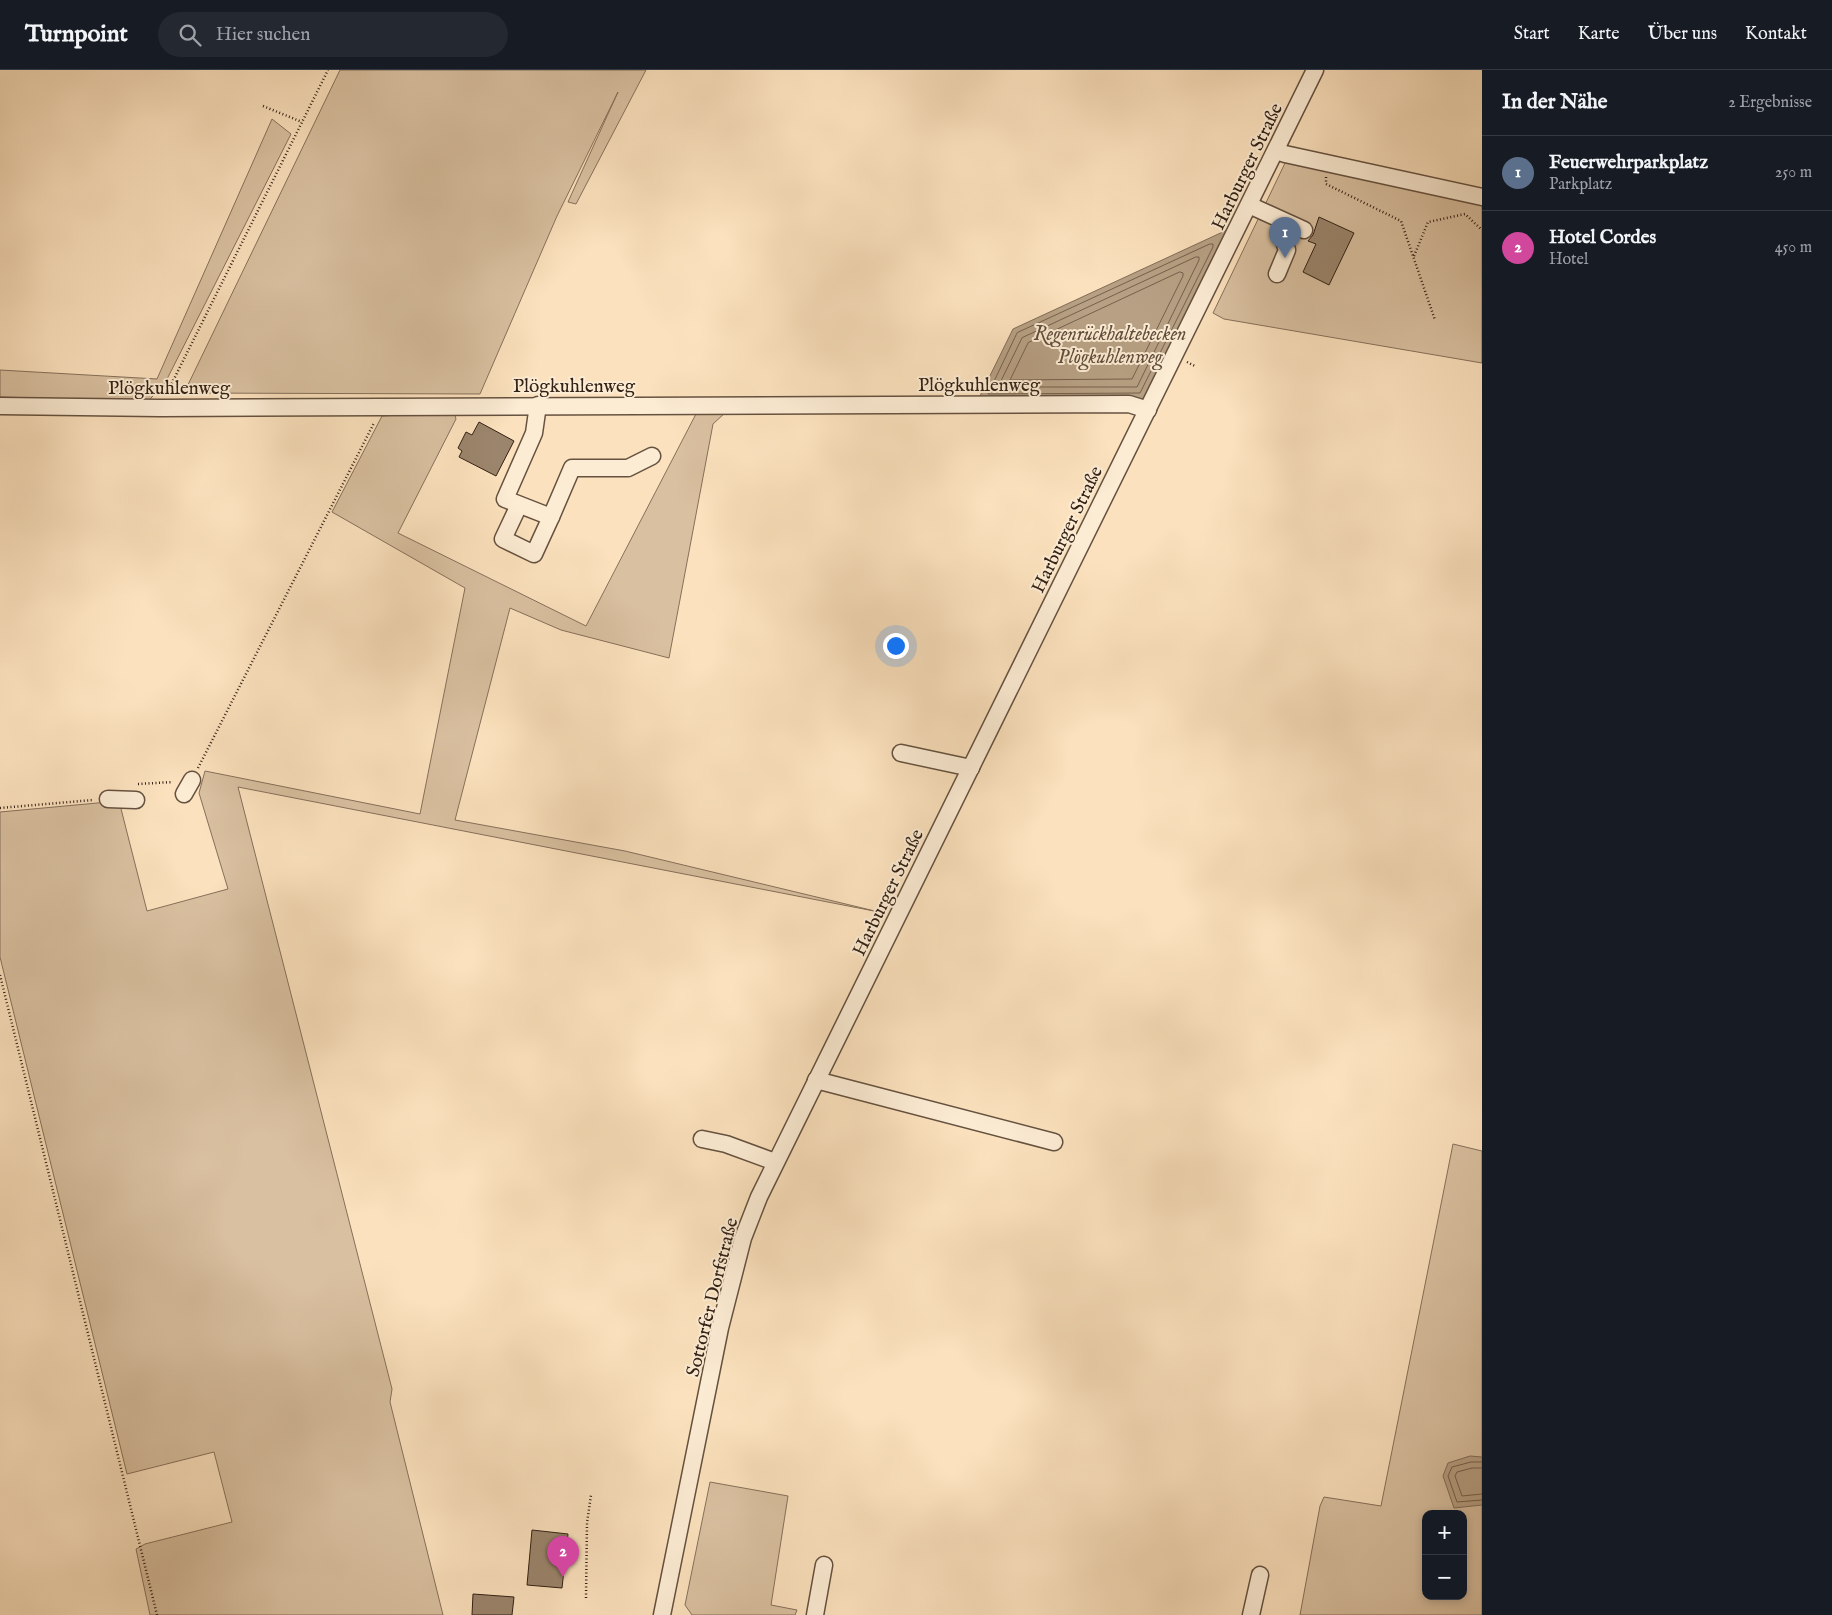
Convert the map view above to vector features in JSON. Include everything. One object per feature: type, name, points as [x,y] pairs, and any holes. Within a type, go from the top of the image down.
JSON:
[{"type":"street","name":"Harburger Straße","points":[[853,1006],[1148,410],[1253,207],[1276,151],[1316,70]]},
{"type":"street","points":[[1276,151],[1482,197]]},
{"type":"street","points":[[1253,207],[1293,229],[1277,274]]},
{"type":"street","name":"Plögkuhlenweg","points":[[0,406],[160,408],[1129,404],[1148,410]]},
{"type":"street","points":[[538,405],[534,433],[505,500],[550,517]]},
{"type":"street","points":[[519,505],[503,539],[534,554],[572,468],[628,468],[652,456]]},
{"type":"street","points":[[901,753],[970,768]]},
{"type":"street","points":[[108,799],[134,793]]},
{"type":"street","name":"Sottorfer Dorfstraße","points":[[662,1615],[720,1328],[743,1238],[775,1162],[853,1006]]},
{"type":"street","points":[[816,1080],[1054,1142]]},
{"type":"street","points":[[702,1139],[726,1144],[775,1162]]},
{"type":"street","points":[[815,1615],[824,1565]]},
{"type":"street","points":[[1251,1615],[1260,1575]]},
{"type":"path","points":[[160,408],[328,70]]},
{"type":"path","points":[[263,106],[302,122]]},
{"type":"path","points":[[1326,163],[1326,184],[1401,221],[1436,320]]},
{"type":"path","points":[[1413,257],[1428,222],[1465,214],[1482,230]]},
{"type":"path","points":[[134,793],[188,787],[382,407]]},
{"type":"path","points":[[0,808],[108,799]]},
{"type":"path","points":[[0,975],[157,1615]]},
{"type":"path","points":[[586,1598],[587,1523],[591,1495]]},
{"type":"shaded area","points":[[340,70],[646,70],[576,204],[568,202],[618,92],[557,216],[480,394],[184,393]]},
{"type":"shaded area","points":[[272,119],[291,134],[164,385],[148,401],[0,397],[0,370],[157,379]]},
{"type":"shaded area","points":[[1286,161],[1482,204],[1482,363],[1224,319],[1213,313]]},
{"type":"shaded area","points":[[454,412],[456,419],[398,533],[586,626],[697,412],[726,412],[713,424],[669,658],[561,630],[510,608],[455,820],[625,851],[879,912],[238,787],[392,1389],[390,1402],[443,1615],[150,1615],[136,1549],[145,1544],[232,1522],[214,1452],[127,1474],[0,957],[0,812],[119,801],[147,911],[228,889],[199,793],[205,771],[420,814],[465,588],[332,512],[382,416]]},
{"type":"shaded area","points":[[1453,1144],[1482,1151],[1482,1615],[1300,1615],[1320,1506],[1324,1497],[1381,1506]]},
{"type":"shaded area","points":[[710,1482],[788,1496],[771,1605],[797,1610],[795,1615],[692,1615],[685,1605]]},
{"type":"water","name":"Regenrückhaltebecken Plögkuhlenweg","points":[[1227,230],[1144,399],[978,400],[1013,329]]},
{"type":"water","points":[[1470,1456],[1482,1457],[1482,1505],[1454,1508],[1443,1476],[1448,1463]]},
{"type":"building","points":[[1319,217],[1354,233],[1329,285],[1303,272],[1316,244],[1308,241],[1313,235]]},
{"type":"building","points":[[479,422],[514,441],[496,476],[459,457],[462,451],[458,448],[466,432],[472,435]]},
{"type":"building","points":[[532,1530],[568,1534],[562,1588],[527,1585]]},
{"type":"building","points":[[473,1594],[514,1597],[512,1615],[472,1615]]},
{"type":"place","name":"Feuerwehrparkplatz","points":[[1285,258]]},
{"type":"place","name":"Hotel Cordes","points":[[563,1577]]}]
